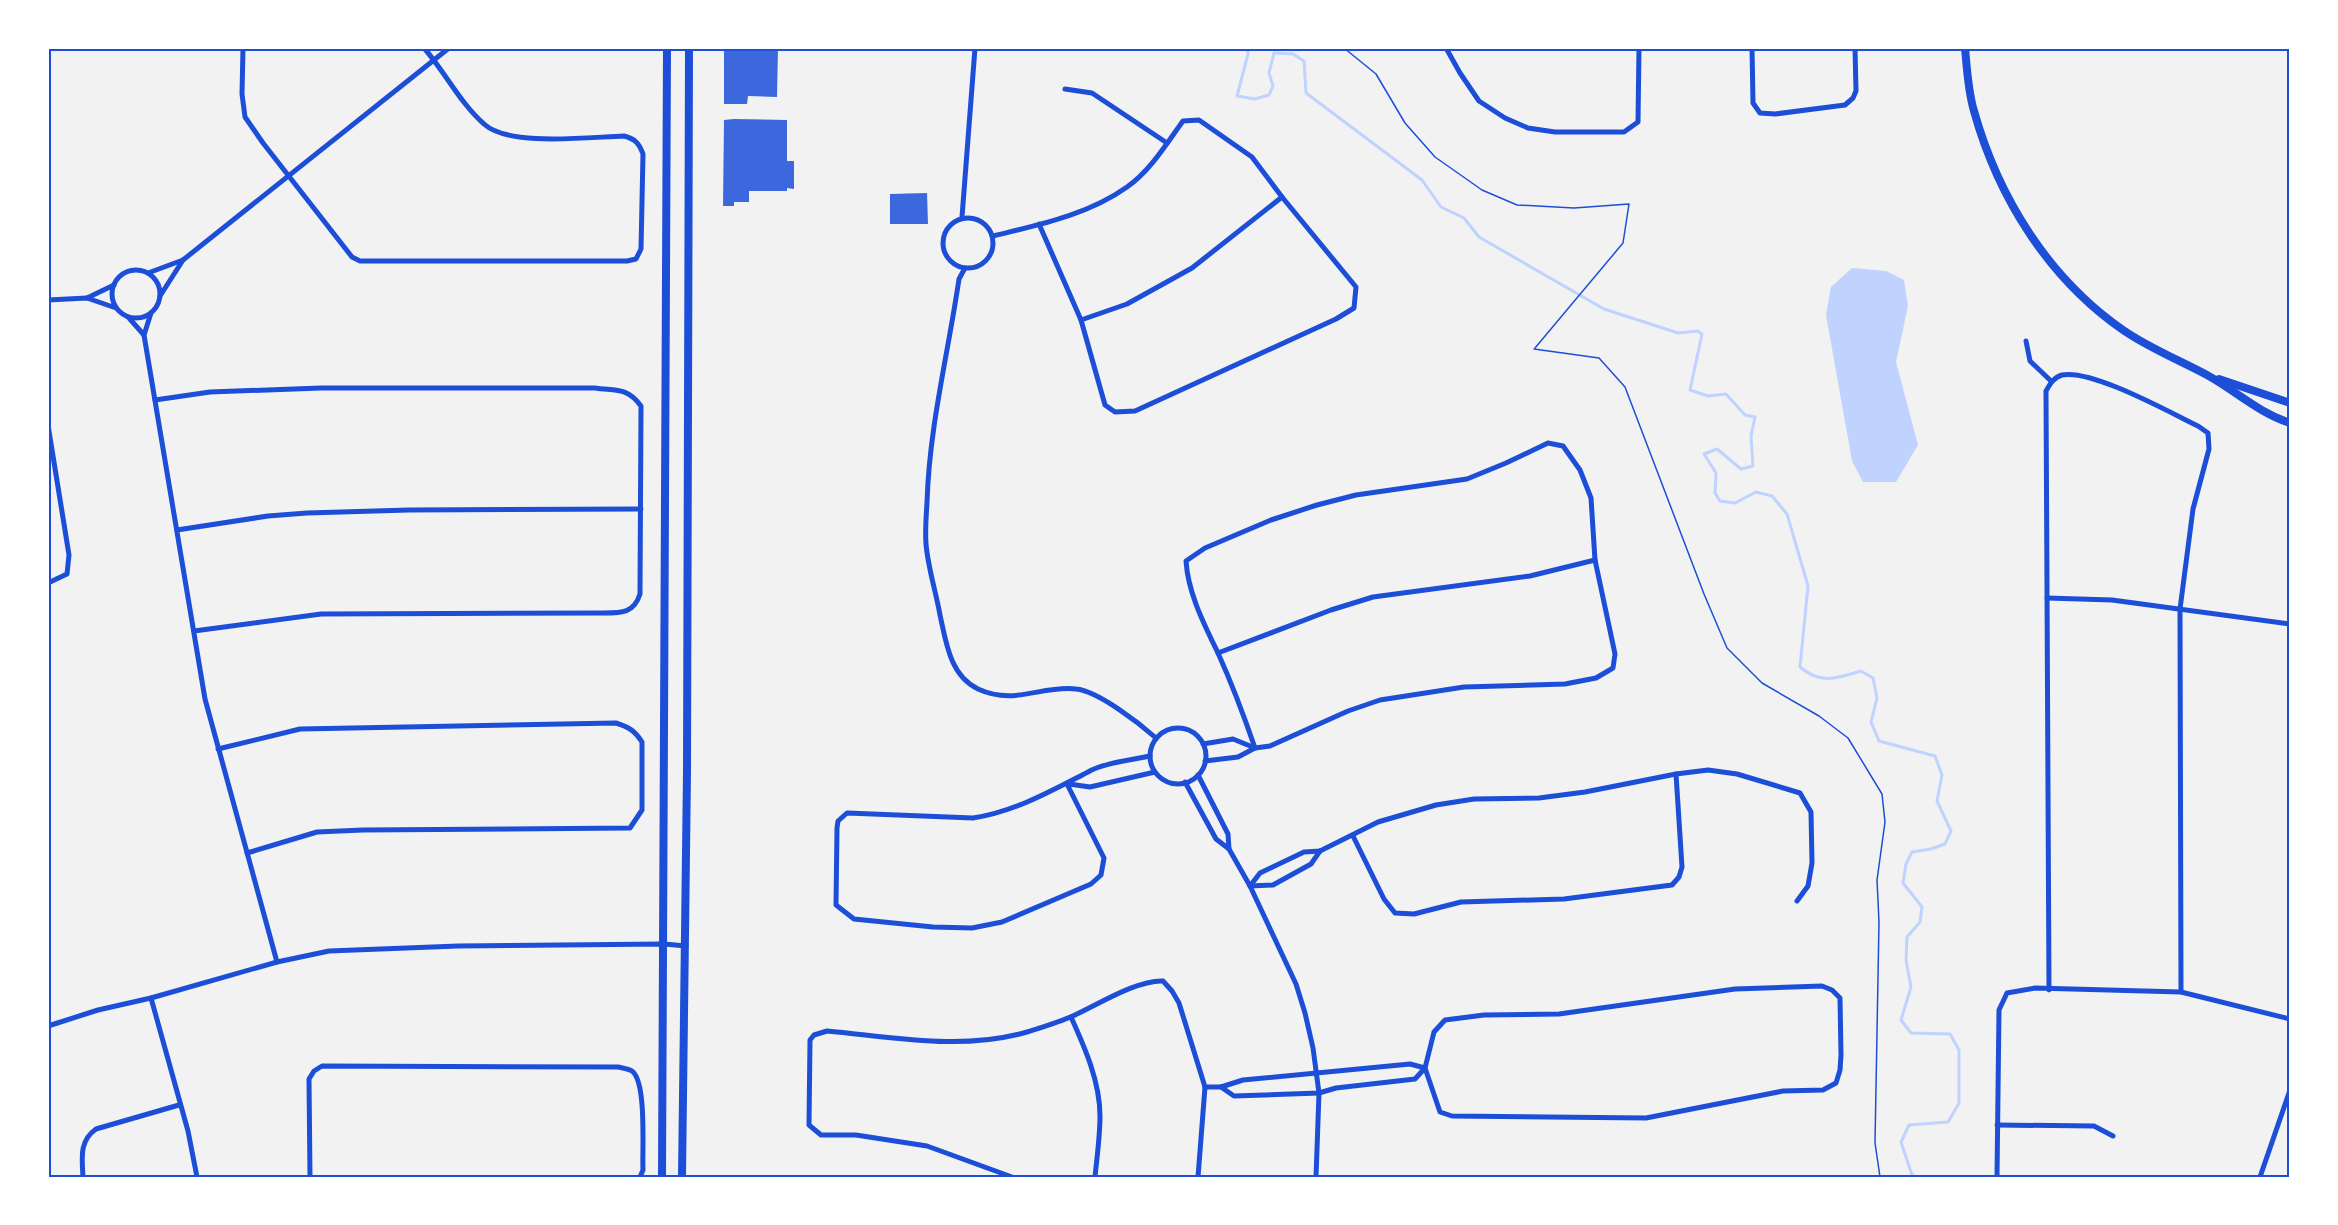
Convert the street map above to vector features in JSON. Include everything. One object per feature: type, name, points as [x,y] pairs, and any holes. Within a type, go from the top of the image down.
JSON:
[{"type":"main road","points":[[662,1177],[667,48]]},
{"type":"main road","points":[[682,1177],[686,946],[689,48]]},
{"type":"main road","points":[[1965,48],[1973,109],[1990,162],[2019,219],[2050,262],[2079,294],[2122,329],[2166,355],[2209,376],[2271,417],[2290,423]]},
{"type":"main road","points":[[2209,376],[2290,403]]},
{"type":"street","points":[[243,48],[242,94],[245,117],[352,256],[360,261],[627,261],[636,258],[641,249],[642,239],[643,154],[634,139],[624,136],[525,138],[498,133],[486,126],[473,113],[424,48]]},
{"type":"street","points":[[116,308],[112,297],[114,285],[120,276],[130,271],[148,273],[183,260],[449,48]]},
{"type":"street","points":[[962,217],[975,48]]},
{"type":"street","points":[[1446,48],[1479,101],[1505,118],[1528,128],[1555,132],[1624,132],[1638,122],[1639,48]]},
{"type":"street","points":[[1752,48],[1753,103],[1760,113],[1775,114],[1845,105],[1853,98],[1856,91],[1855,48]]},
{"type":"street","points":[[1065,89],[1092,93],[1167,143]]},
{"type":"street","points":[[993,236],[1040,224],[1099,204],[1128,186],[1167,143],[1183,121],[1200,120],[1252,157],[1356,288],[1354,308],[1336,319],[1135,411],[1115,412],[1105,405],[1081,320],[1040,224]]},
{"type":"street","points":[[1081,320],[1126,304],[1192,268],[1282,197]]},
{"type":"street","points":[[962,217],[977,219],[993,236],[992,251],[986,261],[976,267],[965,268],[950,262],[942,245],[948,227],[962,217]]},
{"type":"street","points":[[183,260],[151,313],[144,335],[206,699],[277,962]]},
{"type":"street","points":[[965,268],[959,279],[934,423],[928,477],[926,544],[948,652],[956,669],[975,688],[995,695],[1008,696],[1076,689],[1092,694],[1134,720],[1156,738]]},
{"type":"street","points":[[148,273],[158,284],[160,296]]},
{"type":"street","points":[[87,298],[114,285]]},
{"type":"street","points":[[48,300],[87,298],[116,308],[128,316],[144,335]]},
{"type":"street","points":[[128,316],[140,318],[151,313]]},
{"type":"street","points":[[2026,341],[2030,361],[2051,381]]},
{"type":"street","points":[[2049,990],[2046,391],[2051,381],[2062,375],[2098,379],[2198,426],[2208,433],[2209,449],[2193,509],[2180,609],[2181,992]]},
{"type":"street","points":[[155,400],[210,392],[321,388],[472,387],[623,391],[633,395],[641,406],[640,594],[637,603],[621,613],[321,614],[194,631]]},
{"type":"street","points":[[48,425],[69,555],[67,574],[48,583]]},
{"type":"street","points":[[1205,761],[1238,758],[1255,748],[1270,746],[1348,711],[1380,700],[1464,687],[1565,684],[1596,678],[1613,668],[1615,654],[1595,560],[1591,498],[1580,470],[1563,446],[1548,443],[1467,479],[1356,495],[1317,505],[1271,520],[1205,548],[1186,561],[1187,578],[1255,748]]},
{"type":"street","points":[[177,530],[267,516],[307,513],[641,509]]},
{"type":"street","points":[[1218,653],[1373,597],[1530,576],[1595,560]]},
{"type":"street","points":[[2047,598],[2112,600],[2290,624]]},
{"type":"street","points":[[218,750],[300,729],[604,723],[616,723],[628,727],[637,733],[642,742],[642,810],[630,828],[317,832],[247,853]]},
{"type":"street","points":[[1172,728],[1190,731],[1203,744],[1205,761],[1198,775],[1185,782],[1168,782],[1155,772],[1150,756],[1152,746],[1156,738],[1172,728]]},
{"type":"street","points":[[1203,744],[1233,739],[1255,748]]},
{"type":"street","points":[[1067,784],[1104,858],[1101,875],[1091,884],[1002,922],[972,928],[933,927],[854,919],[842,912],[836,905],[837,828],[838,822],[847,813],[973,818],[993,815],[1067,784],[1089,771],[1150,756]]},
{"type":"street","points":[[1251,886],[1260,873],[1304,852],[1320,851],[1378,822],[1436,805],[1474,799],[1539,798],[1708,770],[1737,774],[1800,793],[1811,812],[1812,863],[1808,886],[1797,901]]},
{"type":"street","points":[[1067,784],[1090,787],[1155,772]]},
{"type":"street","points":[[1353,836],[1384,899],[1395,913],[1414,914],[1461,902],[1564,899],[1672,885],[1679,878],[1682,867],[1676,774]]},
{"type":"street","points":[[1198,775],[1227,834],[1229,849]]},
{"type":"street","points":[[1185,782],[1216,839],[1229,849],[1251,886],[1296,984],[1313,1048],[1319,1093],[1316,1177]]},
{"type":"street","points":[[1251,886],[1273,885],[1311,864],[1320,851]]},
{"type":"street","points":[[48,1026],[98,1010],[151,998],[277,962],[329,951],[356,948],[664,944],[686,946]]},
{"type":"street","points":[[1012,1177],[927,1146],[856,1135],[821,1135],[809,1125],[810,1040],[814,1035],[827,1031],[926,1040],[987,1041],[1026,1032],[1071,1017],[1146,983],[1163,981],[1179,1003],[1205,1087],[1198,1177]]},
{"type":"street","points":[[1221,1087],[1234,1096],[1319,1093],[1415,1079],[1425,1068],[1434,1032],[1445,1020],[1484,1015],[1559,1014],[1736,989],[1822,986],[1832,990],[1840,998],[1840,1070],[1836,1083],[1823,1090],[1783,1091],[1646,1118],[1452,1116],[1440,1112],[1425,1068]]},
{"type":"street","points":[[1997,1177],[1999,1010],[2007,993],[2035,988],[2181,992],[2290,1019]]},
{"type":"street","points":[[151,998],[188,1131],[197,1177]]},
{"type":"street","points":[[1071,1017],[1091,1068],[1097,1092],[1100,1116],[1095,1177]]},
{"type":"street","points":[[1205,1087],[1221,1087],[1243,1080],[1410,1064],[1425,1068]]},
{"type":"street","points":[[310,1177],[309,1078],[322,1066],[618,1067],[631,1071],[637,1078],[641,1092],[643,1170],[640,1177]]},
{"type":"street","points":[[2260,1177],[2290,1090]]},
{"type":"street","points":[[83,1177],[84,1141],[87,1135],[96,1129],[180,1105]]},
{"type":"street","points":[[1997,1125],[2094,1126],[2113,1136]]},
{"type":"path","points":[[1344,48],[1376,74],[1405,123],[1435,157],[1482,190],[1517,205],[1574,208],[1629,204],[1623,243],[1534,349],[1599,358],[1625,387],[1727,648],[1762,682],[1819,716],[1848,738],[1882,794],[1885,822],[1877,880],[1879,922],[1875,1143],[1880,1177]]},
{"type":"water","points":[[1852,268],[1886,271],[1904,280],[1908,306],[1896,362],[1918,445],[1896,482],[1863,482],[1852,461],[1826,315],[1831,287]]},
{"type":"building","points":[[724,48],[778,48],[777,97],[748,96],[747,104],[724,104]]},
{"type":"building","points":[[724,120],[787,120],[787,161],[794,161],[794,189],[749,191],[749,202],[734,202],[734,206],[723,206]]},
{"type":"building","points":[[927,193],[928,224],[890,224],[890,194]]},
{"type":"waterway","points":[[1204,48],[1218,48]]},
{"type":"waterway","points":[[1248,48],[1237,96],[1255,99],[1269,95],[1273,86],[1269,73],[1274,53],[1293,54],[1304,61],[1306,93],[1422,180],[1441,207],[1464,218],[1479,237],[1604,309],[1678,333],[1698,331],[1702,334],[1690,390],[1708,396],[1726,394],[1745,415],[1755,417],[1751,436],[1753,466],[1741,469],[1717,449],[1704,454],[1716,473],[1715,493],[1720,501],[1735,503],[1756,492],[1772,496],[1787,514],[1808,586],[1800,667],[1822,678],[1837,678],[1861,671],[1873,678],[1877,698],[1871,722],[1879,741],[1935,756],[1942,775],[1937,801],[1951,831],[1945,844],[1912,852],[1906,864],[1903,883],[1922,907],[1920,922],[1907,937],[1906,960],[1911,987],[1901,1020],[1911,1033],[1950,1034],[1959,1050],[1959,1103],[1948,1122],[1909,1125],[1901,1142],[1912,1175],[1916,1177]]}]
